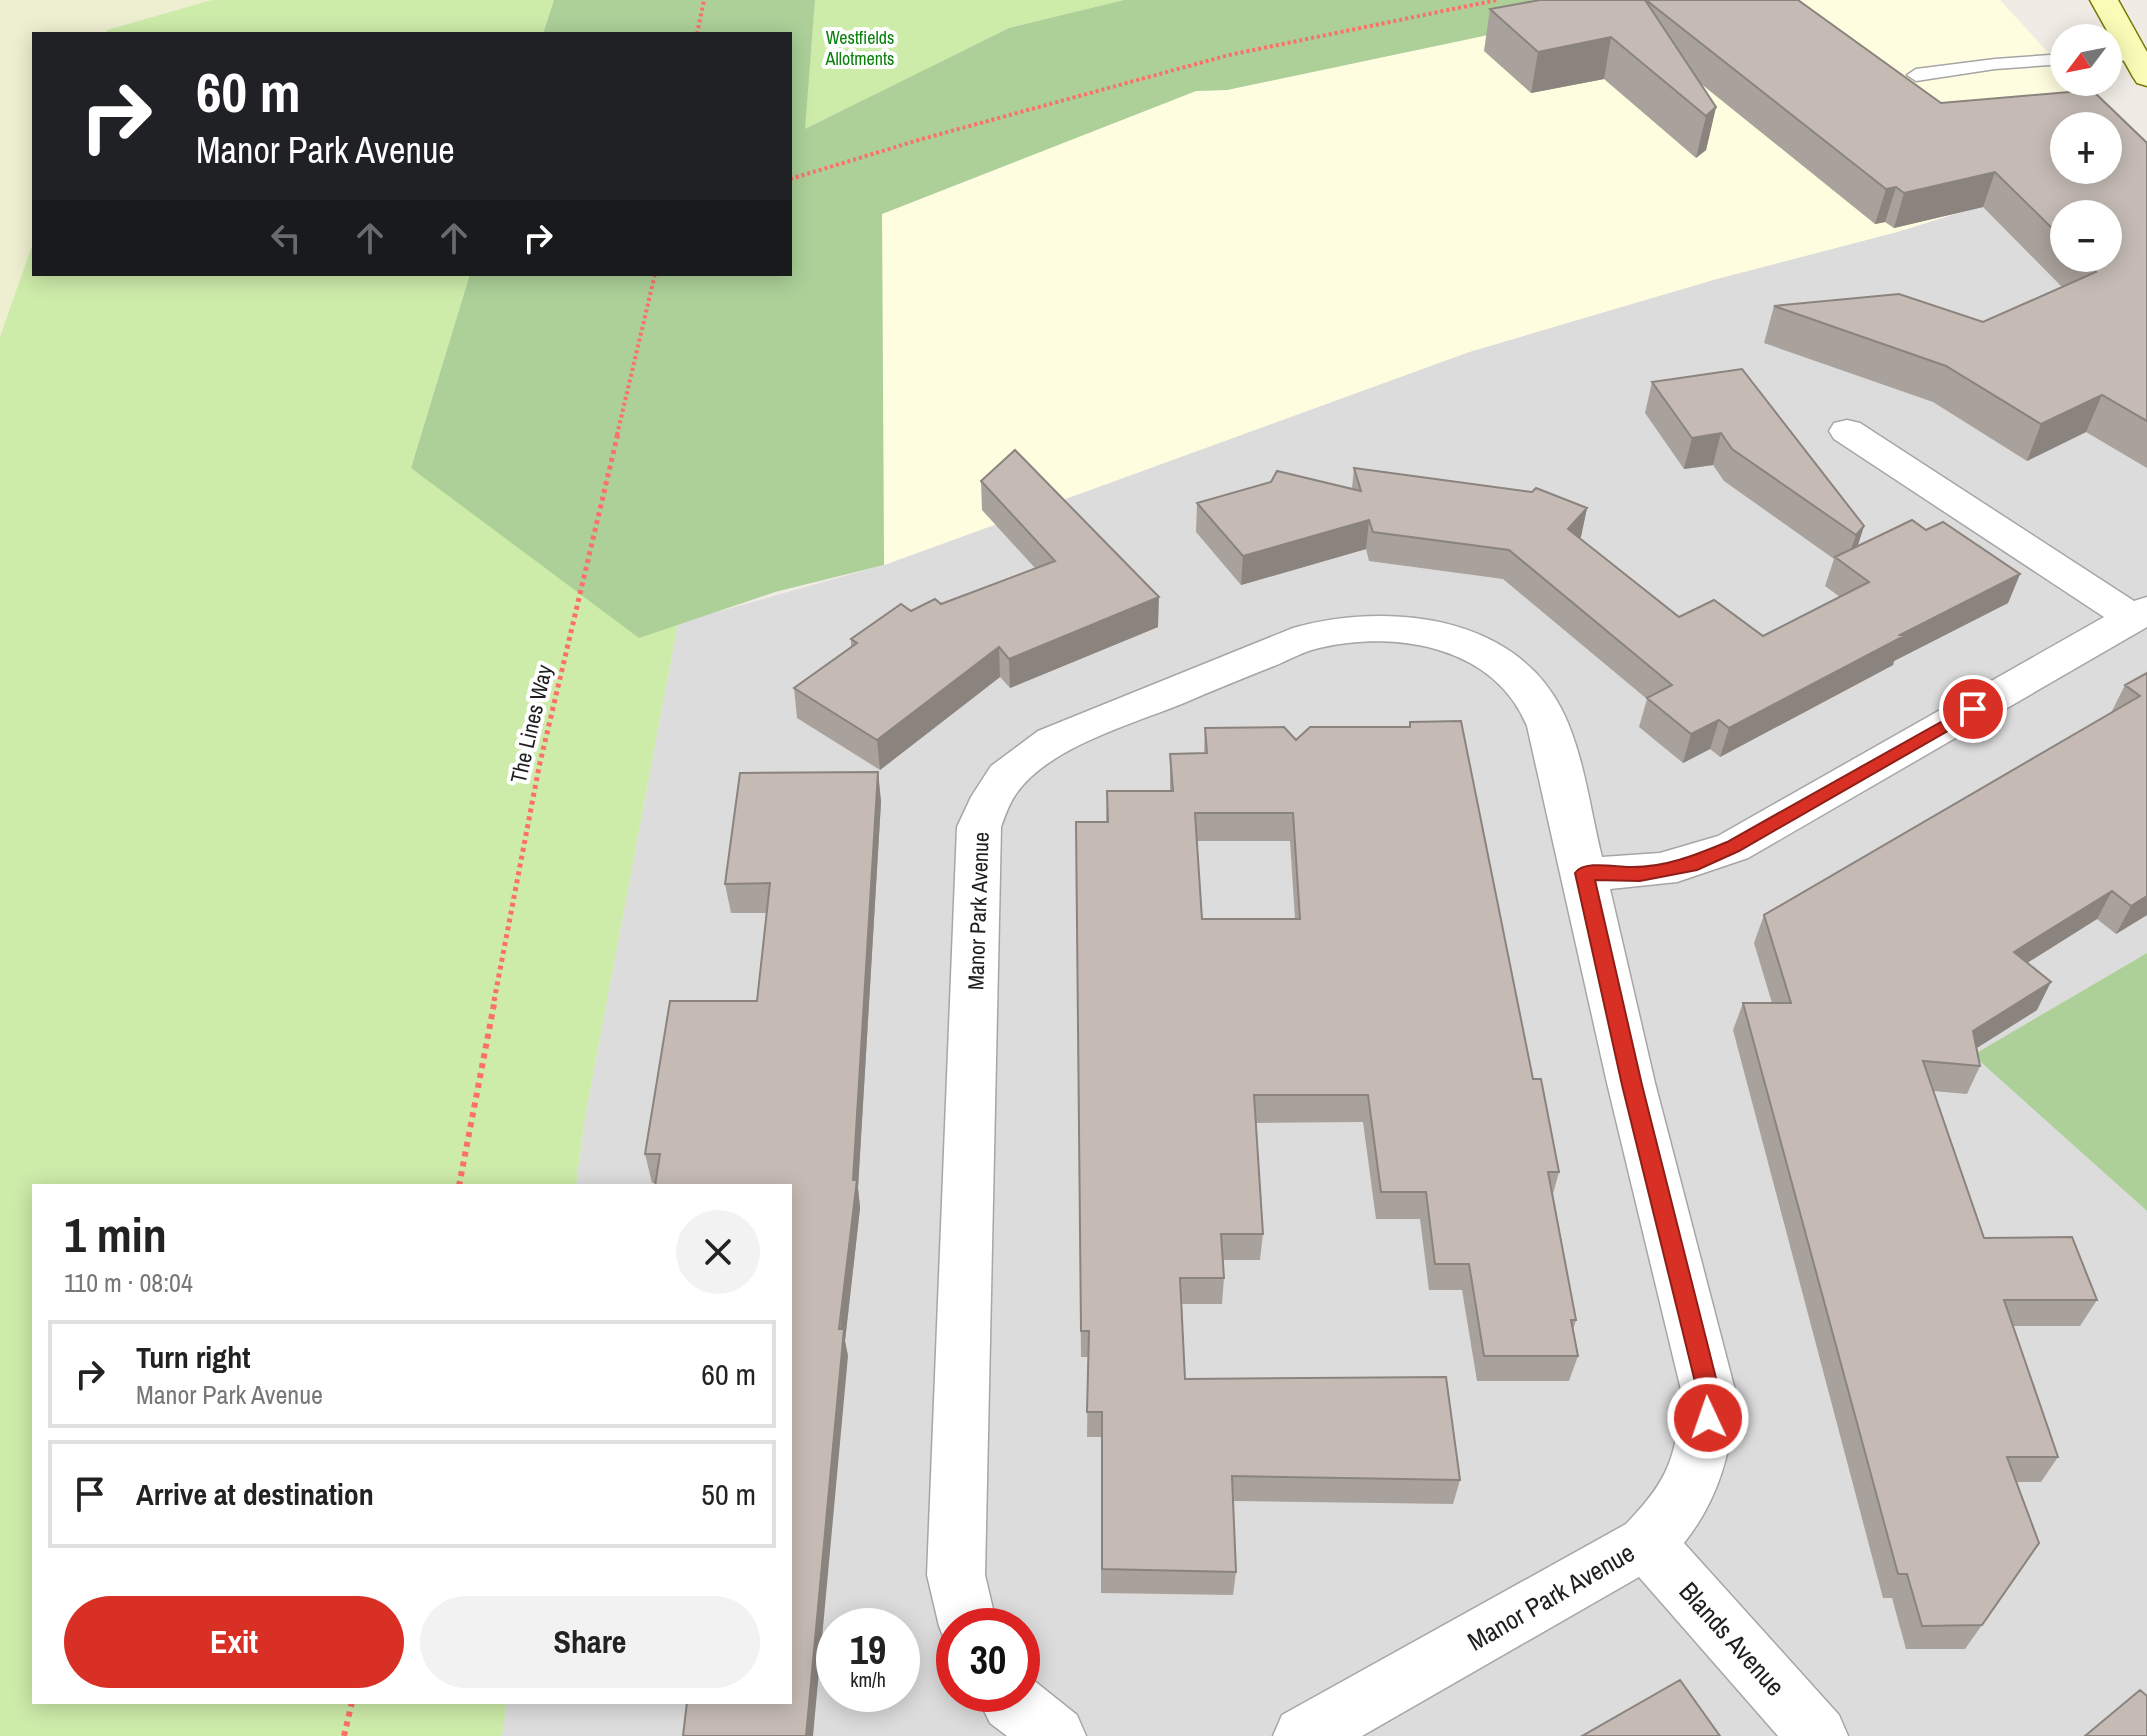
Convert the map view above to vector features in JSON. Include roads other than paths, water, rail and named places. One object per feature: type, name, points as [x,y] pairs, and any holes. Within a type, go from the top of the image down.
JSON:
[{"type":"street","points":[[2104,0],[2129,63]]},
{"type":"street","points":[[1585,873],[1640,874],[1690,865],[1733,847],[2140,614],[1847,431]]},
{"type":"street","name":"Manor Park Avenue","points":[[964,1608],[956,1575],[979,827],[991,793],[1017,763],[1053,741],[1307,637],[1351,627],[1399,627],[1446,637],[1488,656],[1523,682],[1545,714],[1585,873],[1632,1085],[1709,1394],[1706,1443],[1690,1488],[1646,1543],[1303,1736]]},
{"type":"street","name":"Blands Avenue","points":[[1646,1543],[1818,1736]]},
{"type":"street","points":[[1024,1712],[1056,1736]]},
{"type":"lane","points":[[1916,75],[2050,60]]},
{"type":"park label","name":"Westfields Allotments","points":[[860,48]]}]
